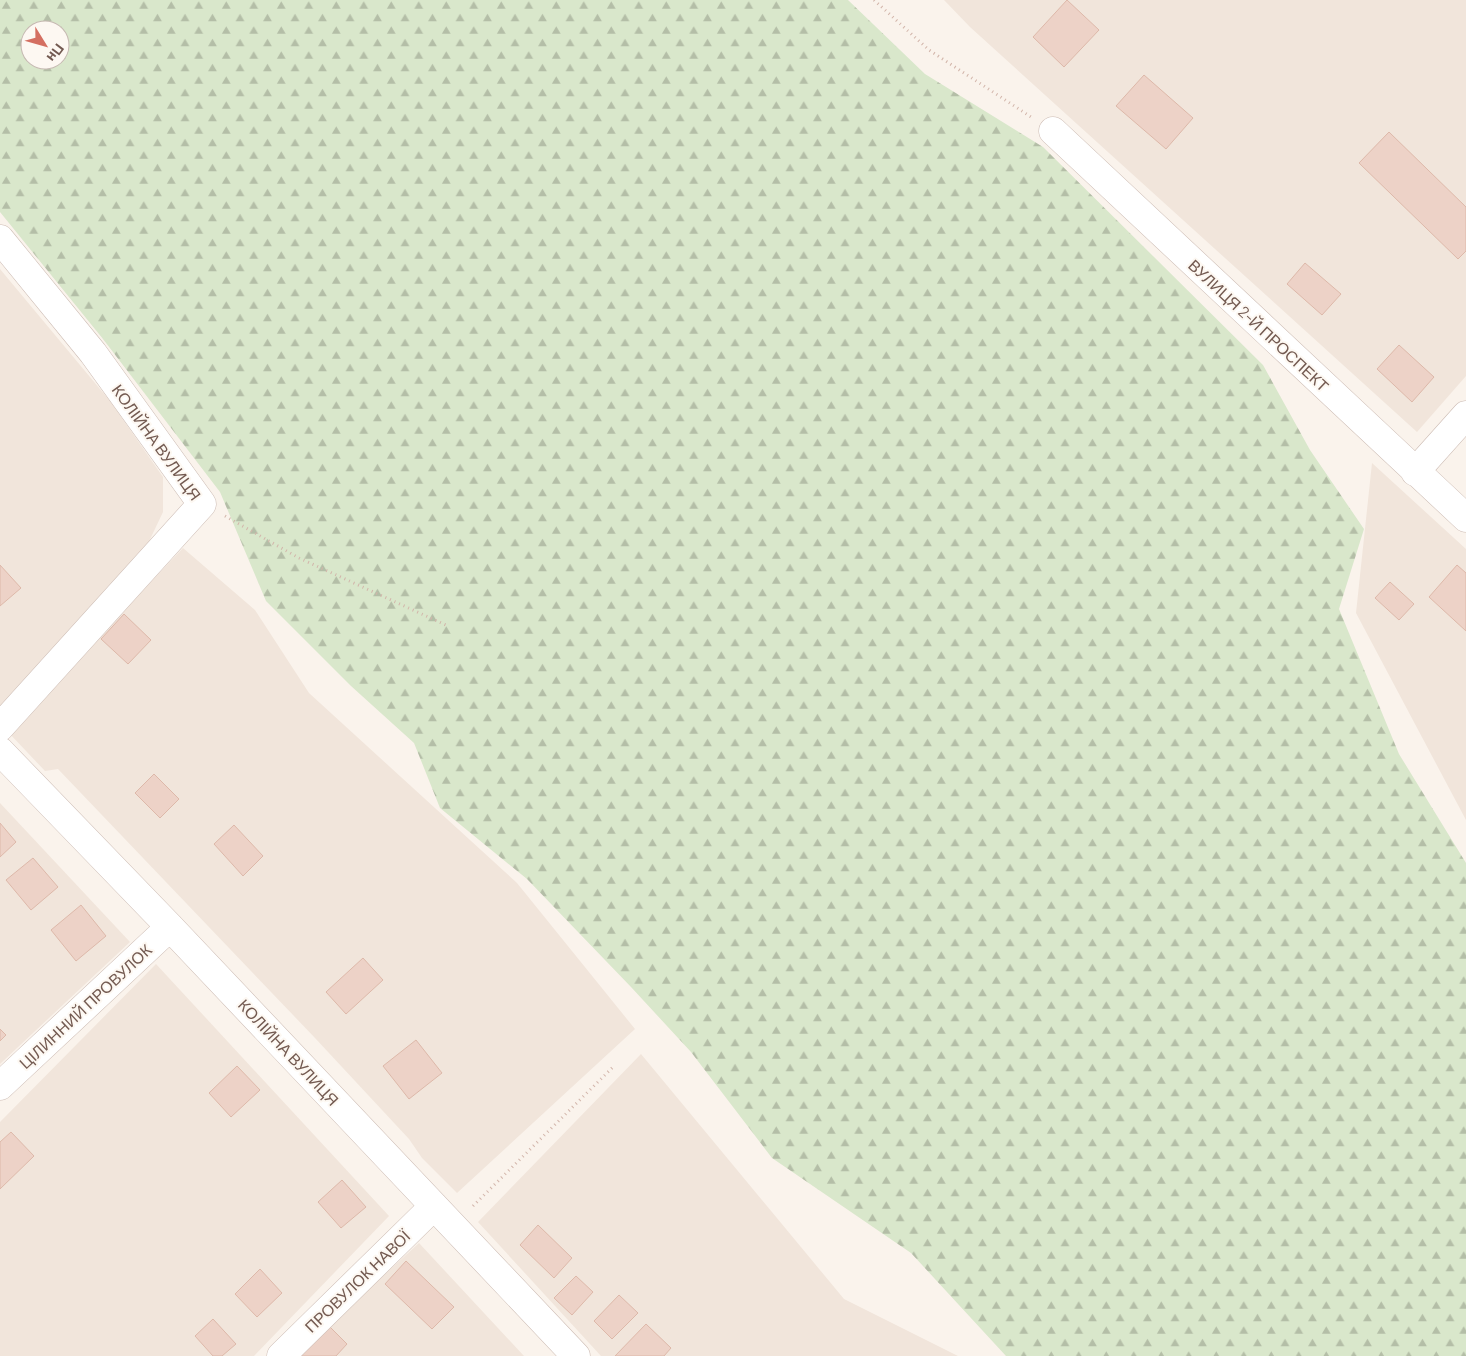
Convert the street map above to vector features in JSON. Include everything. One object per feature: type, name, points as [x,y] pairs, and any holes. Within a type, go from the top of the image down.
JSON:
[{"type":"street","name":"ВУЛИЦЯ 2-Й ПРОСПЕКТ","points":[[1053,131],[1466,518]]},
{"type":"street","name":"КОЛІЙНА ВУЛИЦЯ","points":[[0,239],[93,353],[202,504],[0,728]]},
{"type":"street","points":[[1415,472],[1466,415]]},
{"type":"street","name":"КОЛІЙНА ВУЛИЦЯ","points":[[0,751],[170,927],[576,1356]]},
{"type":"street","name":"ЦІЛИННИЙ ПРОВУЛОК","points":[[0,1086],[170,927]]},
{"type":"street","name":"ПРОВУЛОК НАВОЇ","points":[[281,1356],[434,1206]]},
{"type":"path","points":[[874,0],[929,50],[1053,131]]},
{"type":"path","points":[[202,504],[299,558],[448,626]]},
{"type":"path","points":[[453,1226],[614,1066]]},
{"type":"shaded area","points":[[944,0],[1466,0],[1466,376],[1417,432],[970,27]]},
{"type":"shaded area","points":[[0,269],[110,401],[163,477],[163,512],[144,552],[35,673],[0,706]]},
{"type":"shaded area","points":[[1372,463],[1466,549],[1466,820],[1356,613]]},
{"type":"shaded area","points":[[183,548],[255,610],[309,693],[517,883],[635,1029],[457,1193],[422,1158],[409,1139],[315,1038],[58,769],[45,771],[8,732]]},
{"type":"shaded area","points":[[0,803],[130,942],[0,1064]]},
{"type":"shaded area","points":[[156,964],[389,1216],[254,1356],[0,1356],[0,1122]]},
{"type":"shaded area","points":[[641,1054],[844,1299],[958,1356],[601,1356],[478,1222]]},
{"type":"shaded area","points":[[419,1243],[524,1356],[297,1356],[306,1347]]},
{"type":"green space","points":[[0,0],[848,0],[925,74],[1043,147],[1263,365],[1310,450],[1364,529],[1339,609],[1399,754],[1466,863],[1466,1356],[1006,1356],[911,1253],[772,1158],[691,1052],[631,987],[527,879],[440,808],[414,743],[351,686],[266,601],[220,492],[103,339],[0,212]]},
{"type":"building","points":[[1067,0],[1099,30],[1064,67],[1033,37]]},
{"type":"building","points":[[1144,75],[1193,118],[1166,149],[1116,106]]},
{"type":"building","points":[[1389,132],[1466,207],[1466,251],[1458,259],[1359,163]]},
{"type":"building","points":[[1305,263],[1341,294],[1322,315],[1287,284]]},
{"type":"building","points":[[1399,345],[1434,377],[1412,402],[1377,369]]},
{"type":"building","points":[[0,565],[21,588],[0,606]]},
{"type":"building","points":[[1457,565],[1466,573],[1466,631],[1429,597]]},
{"type":"building","points":[[1390,582],[1414,604],[1399,620],[1375,598]]},
{"type":"building","points":[[124,614],[151,640],[128,664],[101,639]]},
{"type":"building","points":[[154,774],[179,799],[160,818],[135,793]]},
{"type":"building","points":[[0,823],[16,842],[0,857]]},
{"type":"building","points":[[234,825],[263,856],[243,876],[214,844]]},
{"type":"building","points":[[33,858],[58,887],[31,910],[6,880]]},
{"type":"building","points":[[81,905],[106,936],[76,961],[51,930]]},
{"type":"building","points":[[363,958],[383,980],[346,1014],[326,992]]},
{"type":"building","points":[[0,1029],[6,1035],[0,1041]]},
{"type":"building","points":[[416,1040],[442,1073],[409,1099],[383,1066]]},
{"type":"building","points":[[237,1066],[260,1090],[231,1117],[209,1093]]},
{"type":"building","points":[[11,1132],[34,1156],[0,1189],[0,1142]]},
{"type":"building","points":[[342,1180],[366,1207],[341,1228],[318,1202]]},
{"type":"building","points":[[538,1225],[572,1258],[554,1278],[520,1245]]},
{"type":"building","points":[[406,1261],[454,1307],[432,1329],[385,1284]]},
{"type":"building","points":[[260,1269],[282,1293],[257,1317],[235,1294]]},
{"type":"building","points":[[576,1276],[593,1292],[572,1315],[554,1298]]},
{"type":"building","points":[[619,1295],[638,1313],[612,1339],[594,1321]]},
{"type":"building","points":[[213,1319],[236,1344],[222,1356],[213,1356],[195,1336]]},
{"type":"building","points":[[327,1324],[347,1344],[336,1356],[296,1356]]},
{"type":"building","points":[[646,1324],[671,1348],[664,1356],[615,1356]]}]
